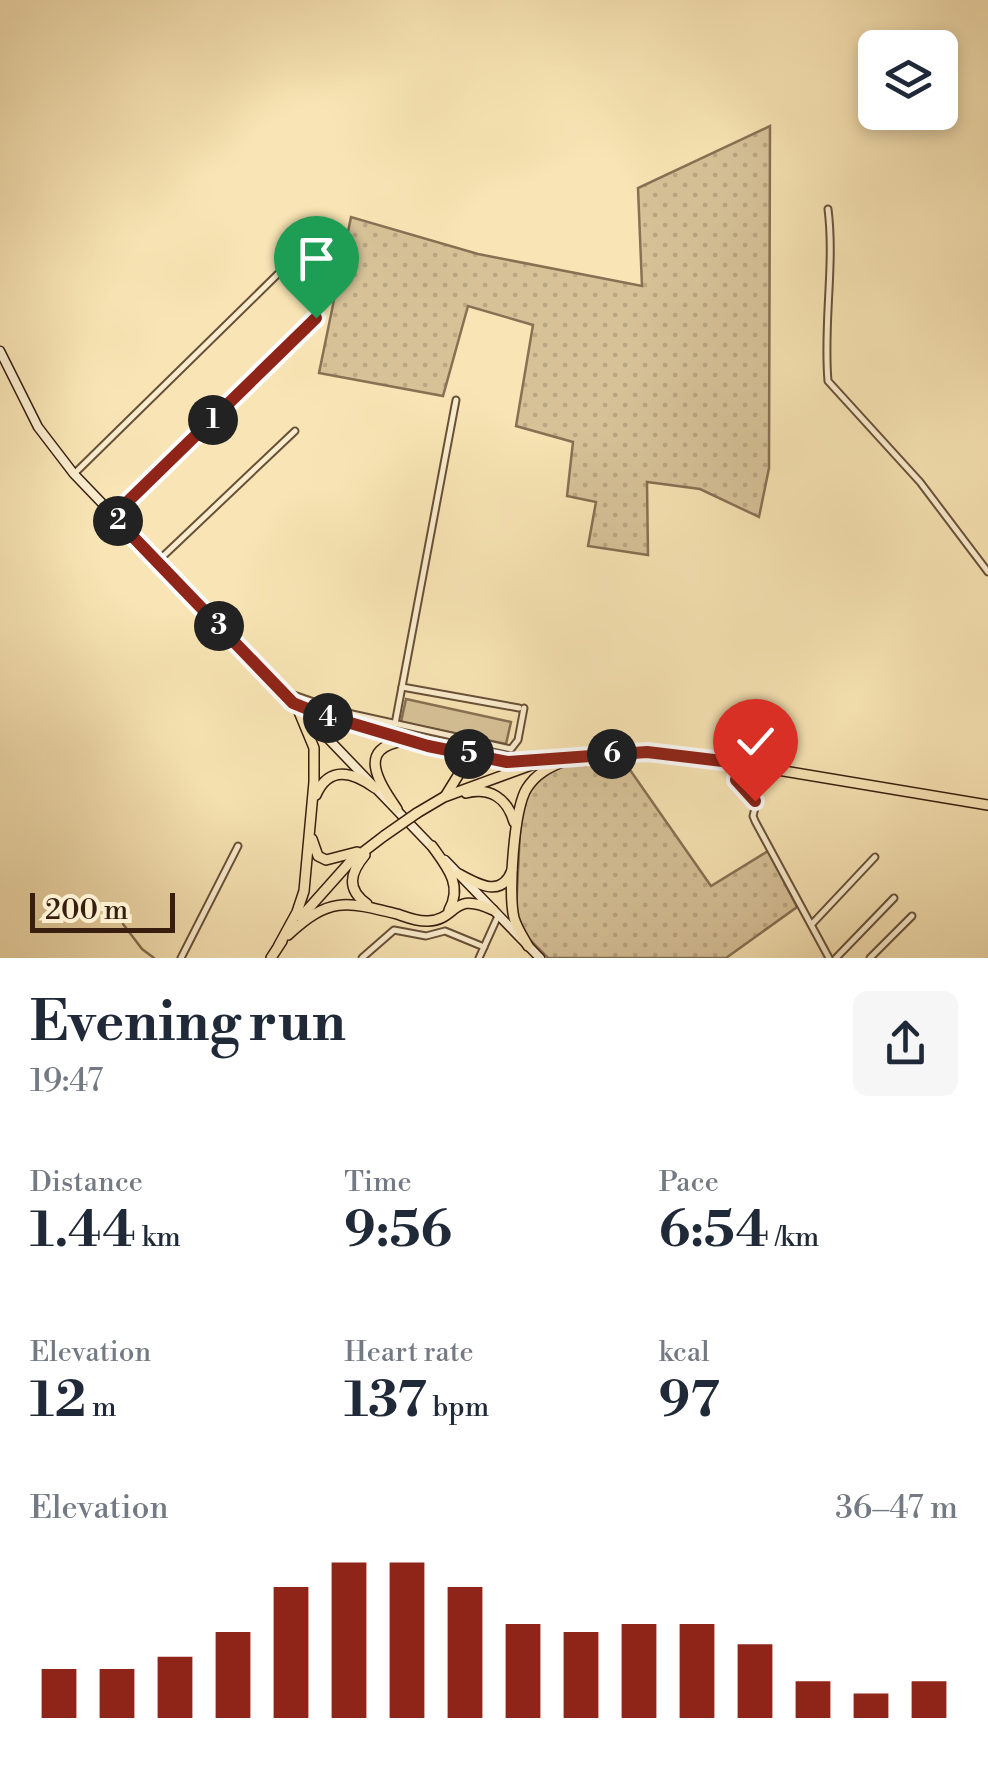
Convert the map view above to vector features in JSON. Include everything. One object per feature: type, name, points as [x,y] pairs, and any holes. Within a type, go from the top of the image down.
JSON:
[{"type":"main road","points":[[0,351],[38,426],[74,474],[540,958]]},
{"type":"main road","points":[[295,705],[446,751],[459,764],[455,784],[444,797]]},
{"type":"main road","points":[[282,941],[301,902],[312,807],[314,748],[295,705]]},
{"type":"main road","points":[[397,809],[375,778],[377,758],[392,744],[423,744],[507,762],[647,752],[739,763],[988,805]]},
{"type":"main road","points":[[528,946],[514,914],[515,833],[520,804],[532,780],[556,764],[586,756]]},
{"type":"main road","points":[[310,827],[315,852],[326,860],[342,858],[364,849],[444,797],[539,762]]},
{"type":"main road","points":[[312,807],[322,784],[340,773],[355,775],[375,788]]},
{"type":"main road","points":[[430,804],[472,791],[489,792],[508,806],[515,833]]},
{"type":"main road","points":[[373,908],[357,897],[351,880],[362,858],[381,838]]},
{"type":"main road","points":[[282,941],[313,912],[334,904],[373,908],[427,921],[443,916],[455,899],[454,882],[432,846]]},
{"type":"main road","points":[[271,958],[325,888],[364,849]]},
{"type":"main road","points":[[459,874],[494,888],[510,877],[514,862]]},
{"type":"main road","points":[[448,911],[472,902],[496,913]]},
{"type":"street","points":[[828,210],[828,380],[920,482],[988,572]]},
{"type":"street","points":[[74,474],[284,268]]},
{"type":"street","points":[[113,516],[316,318]]},
{"type":"street","points":[[395,724],[456,400]]},
{"type":"street","points":[[157,562],[295,432]]},
{"type":"street","points":[[280,690],[343,712],[511,750],[518,740],[522,708],[402,687]]},
{"type":"street","points":[[739,763],[736,780],[756,804],[755,822],[833,958],[894,898]]},
{"type":"street","points":[[181,958],[238,846]]},
{"type":"street","points":[[812,924],[875,857]]},
{"type":"street","points":[[479,958],[496,913]]},
{"type":"street","points":[[870,958],[912,916]]},
{"type":"street","points":[[362,958],[394,930],[426,936],[445,931],[484,947]]},
{"type":"shaded area","points":[[770,126],[769,468],[759,517],[700,489],[647,482],[648,555],[588,546],[596,502],[567,496],[573,442],[516,426],[533,325],[468,306],[443,396],[319,373],[351,217],[478,254],[642,286],[638,188]]},
{"type":"shaded area","points":[[406,699],[511,722],[506,744],[401,722]]},
{"type":"shaded area","points":[[621,757],[711,886],[768,851],[797,907],[726,958],[548,958],[526,936],[516,912],[521,810],[531,787],[544,772]]},
{"type":"waterway","points":[[123,924],[154,958]]},
{"type":"route","points":[[316,318],[113,516],[293,703],[331,719],[428,746],[519,764],[628,752],[739,763],[736,780],[755,801]]}]
